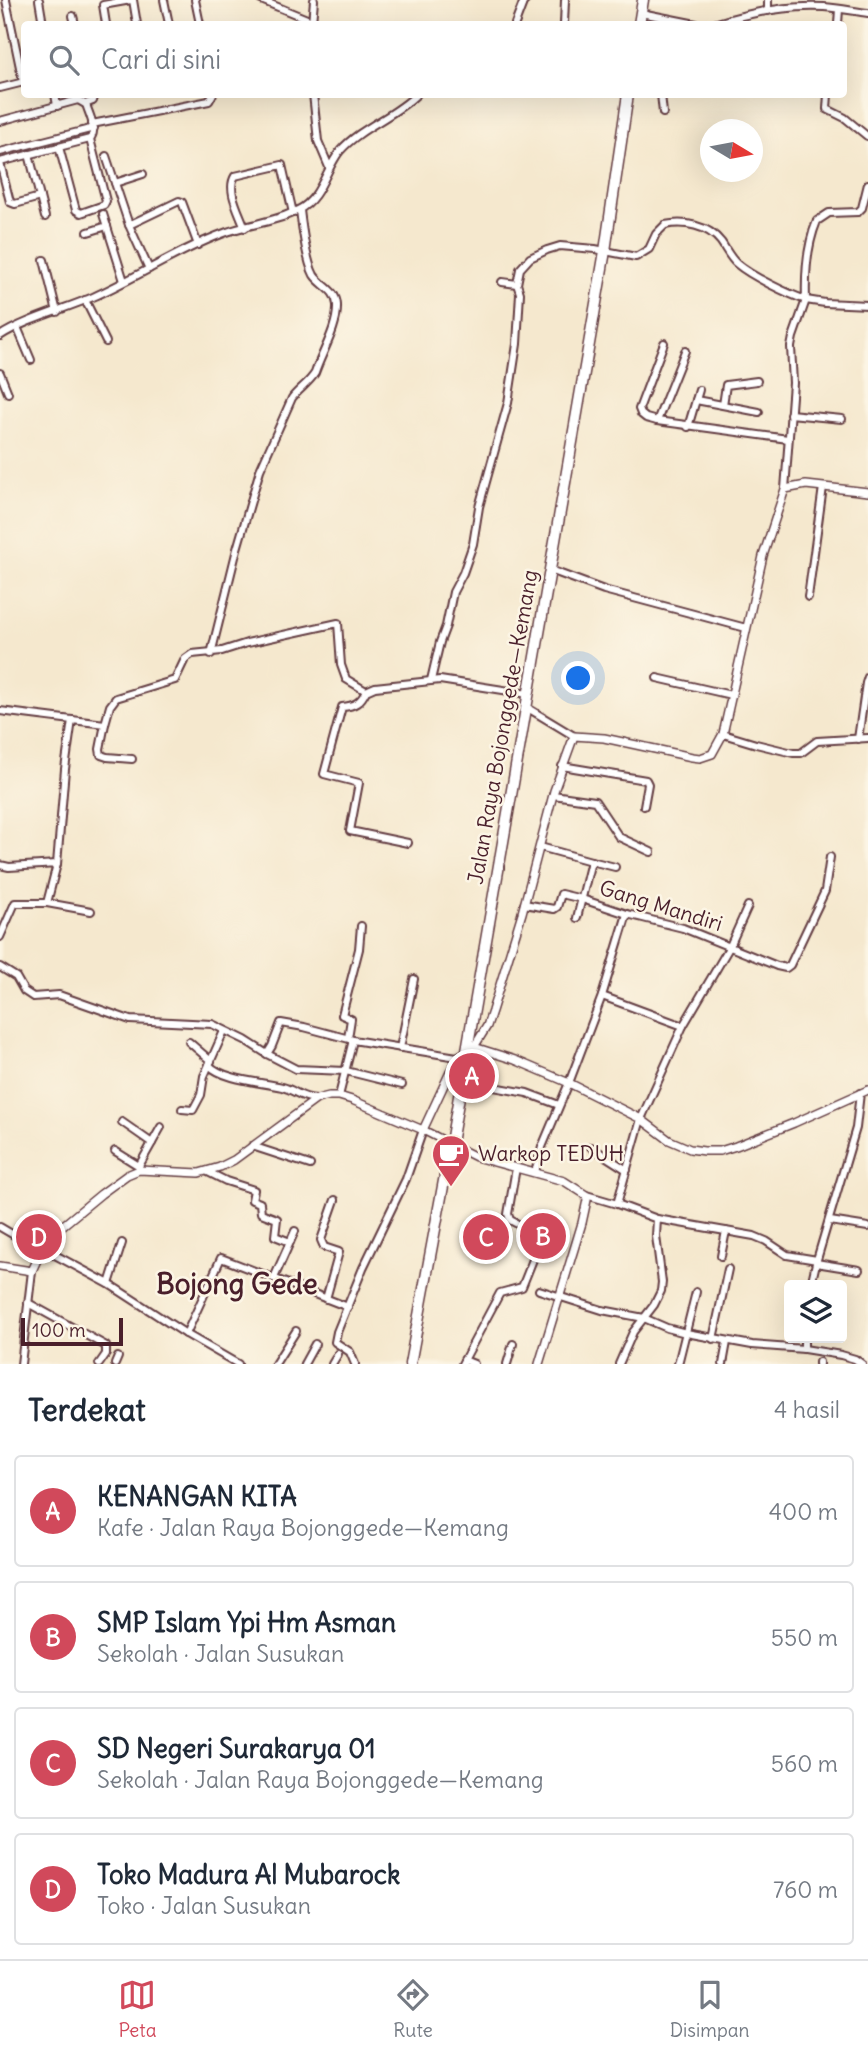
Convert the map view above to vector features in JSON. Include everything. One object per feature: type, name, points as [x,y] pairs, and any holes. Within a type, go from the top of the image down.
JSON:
[{"type":"highway","points":[[640,21],[643,0]]},
{"type":"highway","name":"Jalan Raya Bojonggede—Kemang","points":[[410,1364],[461,1081],[470,1049],[605,251],[627,98]]},
{"type":"street","points":[[6,0],[21,68]]},
{"type":"street","points":[[38,0],[42,21]]},
{"type":"street","points":[[106,21],[103,5],[132,0],[136,21]]},
{"type":"street","points":[[164,0],[168,21]]},
{"type":"street","points":[[195,0],[199,21]]},
{"type":"street","points":[[261,0],[308,21]]},
{"type":"street","points":[[312,21],[314,0]]},
{"type":"street","points":[[516,21],[526,0]]},
{"type":"street","points":[[564,21],[565,0]]},
{"type":"street","points":[[768,0],[768,11]]},
{"type":"street","points":[[723,21],[768,11],[822,7],[868,13]]},
{"type":"street","points":[[838,21],[839,9]]},
{"type":"street","points":[[641,13],[681,21]]},
{"type":"street","points":[[73,16],[74,21]]},
{"type":"street","points":[[0,88],[21,83]]},
{"type":"street","points":[[56,98],[57,106]]},
{"type":"street","points":[[0,121],[57,106],[75,98]]},
{"type":"street","points":[[40,197],[15,204],[10,202],[0,162],[90,138],[93,135],[93,126],[86,104],[78,98]]},
{"type":"street","points":[[86,104],[93,102],[94,98]]},
{"type":"street","points":[[0,152],[93,126],[209,101],[211,98]]},
{"type":"street","points":[[313,98],[318,141],[329,167]]},
{"type":"street","points":[[0,336],[85,300],[198,245],[229,232],[296,211],[317,193],[329,167],[355,137],[407,105],[413,98]]},
{"type":"street","points":[[661,98],[663,113]]},
{"type":"street","points":[[828,98],[827,109],[845,118],[867,136]]},
{"type":"street","points":[[59,147],[76,210],[81,213],[106,204],[90,138]]},
{"type":"street","points":[[29,154],[46,217]]},
{"type":"street","points":[[106,156],[130,225],[149,269]]},
{"type":"street","points":[[211,654],[237,550],[264,460],[292,398],[315,373],[337,307],[333,293],[313,273],[282,165],[235,176],[231,185],[245,228]]},
{"type":"street","points":[[115,183],[143,174]]},
{"type":"street","points":[[526,707],[574,736],[604,737],[700,758],[712,754],[723,734],[763,556],[785,489],[793,383],[791,346],[806,300],[807,260],[814,229],[817,221],[829,214],[858,212],[862,208],[868,184]]},
{"type":"street","points":[[130,225],[179,201],[182,202],[198,245]]},
{"type":"street","points":[[103,214],[124,281]]},
{"type":"street","points":[[431,680],[453,592],[473,544],[479,507],[508,403],[517,344],[520,293],[517,284],[526,260],[560,246],[636,257],[649,249],[656,234],[665,225],[679,223],[714,234],[738,265],[795,296],[825,303],[868,305]]},
{"type":"street","points":[[89,232],[107,226]]},
{"type":"street","points":[[44,260],[57,312]]},
{"type":"street","points":[[502,282],[517,284]]},
{"type":"street","points":[[85,300],[106,342]]},
{"type":"street","points":[[17,327],[32,360]]},
{"type":"street","points":[[664,343],[639,409],[646,418],[788,439]]},
{"type":"street","points":[[657,421],[685,351]]},
{"type":"street","points":[[0,373],[8,393]]},
{"type":"street","points":[[723,405],[726,385],[757,381]]},
{"type":"street","points":[[688,426],[699,390]]},
{"type":"street","points":[[696,400],[759,412]]},
{"type":"street","points":[[790,414],[842,419]]},
{"type":"street","points":[[785,489],[798,486],[868,492]]},
{"type":"street","points":[[808,597],[823,487]]},
{"type":"street","points":[[550,570],[604,590],[746,628]]},
{"type":"street","points":[[132,759],[101,755],[110,706],[116,698],[173,682],[188,656],[192,654],[211,654],[247,643],[338,623],[341,665],[346,679],[366,691],[384,685],[431,680],[528,694]]},
{"type":"street","points":[[859,739],[868,677]]},
{"type":"street","points":[[657,678],[731,695]]},
{"type":"street","points":[[366,691],[362,701],[342,707],[324,774],[359,783],[350,831],[408,843]]},
{"type":"street","points":[[0,711],[106,724]]},
{"type":"street","points":[[47,903],[57,864],[72,720]]},
{"type":"street","points":[[723,734],[801,753],[817,741],[868,738]]},
{"type":"street","points":[[355,1364],[348,1350],[335,1341],[363,1268],[406,1179],[424,1130],[457,1057],[470,1049],[486,1026],[492,1011],[553,795],[574,736]]},
{"type":"street","points":[[562,766],[646,780],[648,784],[644,806]]},
{"type":"street","points":[[553,795],[595,801],[619,837],[651,852]]},
{"type":"street","points":[[540,847],[615,867]]},
{"type":"street","name":"Gang Mandiri","points":[[582,899],[627,915],[683,928],[777,966],[789,967],[822,899],[830,857]]},
{"type":"street","points":[[577,918],[591,861]]},
{"type":"street","points":[[0,865],[9,867],[57,864]]},
{"type":"street","points":[[524,904],[554,909],[561,894],[582,899]]},
{"type":"street","points":[[0,936],[15,903],[47,903],[91,911]]},
{"type":"street","points":[[617,1204],[641,1119],[683,1026],[730,946],[748,906]]},
{"type":"street","points":[[535,1172],[542,1147],[601,996],[627,915]]},
{"type":"street","points":[[339,1096],[351,1039],[351,1019],[342,1015],[359,948],[361,926]]},
{"type":"street","points":[[0,967],[16,977],[24,991],[33,997],[59,995],[130,1020],[212,1024],[296,1069],[346,1071],[402,1085]]},
{"type":"street","points":[[400,1048],[414,979]]},
{"type":"street","points":[[601,996],[683,1026]]},
{"type":"street","points":[[267,1054],[281,1023],[351,1039],[457,1057]]},
{"type":"street","points":[[182,1110],[193,1110],[201,1095],[204,1076],[224,1031]]},
{"type":"street","points":[[189,1042],[218,1073],[284,1087],[301,1097],[317,1099]]},
{"type":"street","points":[[470,1049],[515,1060],[569,1083],[641,1119],[668,1140],[690,1149],[720,1151],[794,1123],[864,1091]]},
{"type":"street","points":[[461,1081],[527,1093],[559,1105]]},
{"type":"street","points":[[812,1280],[864,1091]]},
{"type":"street","points":[[208,1172],[234,1160],[317,1099],[339,1096],[424,1130],[476,1157],[564,1181],[586,1195],[657,1219],[754,1236],[787,1255],[859,1270]]},
{"type":"street","points":[[122,1122],[152,1143]]},
{"type":"street","points":[[22,1364],[32,1271],[41,1249],[65,1222],[139,1168],[161,1127]]},
{"type":"street","points":[[252,1146],[310,1165]]},
{"type":"street","points":[[591,1147],[627,1170]]},
{"type":"street","points":[[115,1151],[139,1168],[208,1172],[254,1190],[252,1200],[260,1203],[261,1213],[277,1219],[275,1236],[290,1242]]},
{"type":"street","points":[[474,1364],[463,1362],[500,1293],[522,1287],[540,1242],[539,1235],[510,1220],[508,1214],[516,1168]]},
{"type":"street","points":[[539,1364],[582,1223],[586,1195]]},
{"type":"street","points":[[326,1299],[339,1252],[324,1247],[321,1240],[335,1200]]},
{"type":"street","points":[[619,1364],[634,1332],[661,1291],[657,1219]]},
{"type":"street","points":[[830,1221],[868,1227]]},
{"type":"street","points":[[0,1227],[15,1238],[109,1284],[237,1364]]},
{"type":"street","points":[[274,1278],[295,1231]]},
{"type":"street","points":[[721,1256],[726,1231]]},
{"type":"street","points":[[109,1284],[122,1243]]},
{"type":"street","points":[[186,1334],[220,1258],[348,1307]]},
{"type":"street","points":[[0,1266],[32,1271]]},
{"type":"street","points":[[713,1339],[728,1269]]},
{"type":"street","points":[[540,1290],[602,1310],[644,1318],[686,1333],[727,1342],[841,1355],[862,1364]]},
{"type":"street","points":[[678,1364],[696,1292]]},
{"type":"street","points":[[28,1303],[106,1346],[106,1354],[99,1364]]},
{"type":"street","points":[[275,1364],[296,1331]]},
{"type":"street","points":[[723,1364],[727,1342]]},
{"type":"street","points":[[804,1343],[804,1349]]},
{"type":"street","points":[[304,1364],[315,1344]]},
{"type":"street","points":[[513,1344],[507,1362],[518,1364]]},
{"type":"street","points":[[332,1364],[338,1354]]},
{"type":"place","name":"KENANGAN KITA","points":[[472,1076]]},
{"type":"place","name":"Warkop TEDUH","points":[[451,1188]]},
{"type":"place","name":"SMP Islam Ypi Hm Asman","points":[[543,1236]]},
{"type":"place","name":"Toko Madura Al Mubarock","points":[[39,1237]]},
{"type":"place","name":"SD Negeri Surakarya 01","points":[[486,1237]]},
{"type":"district","name":"Bojong Gede","points":[[237,1284]]}]
